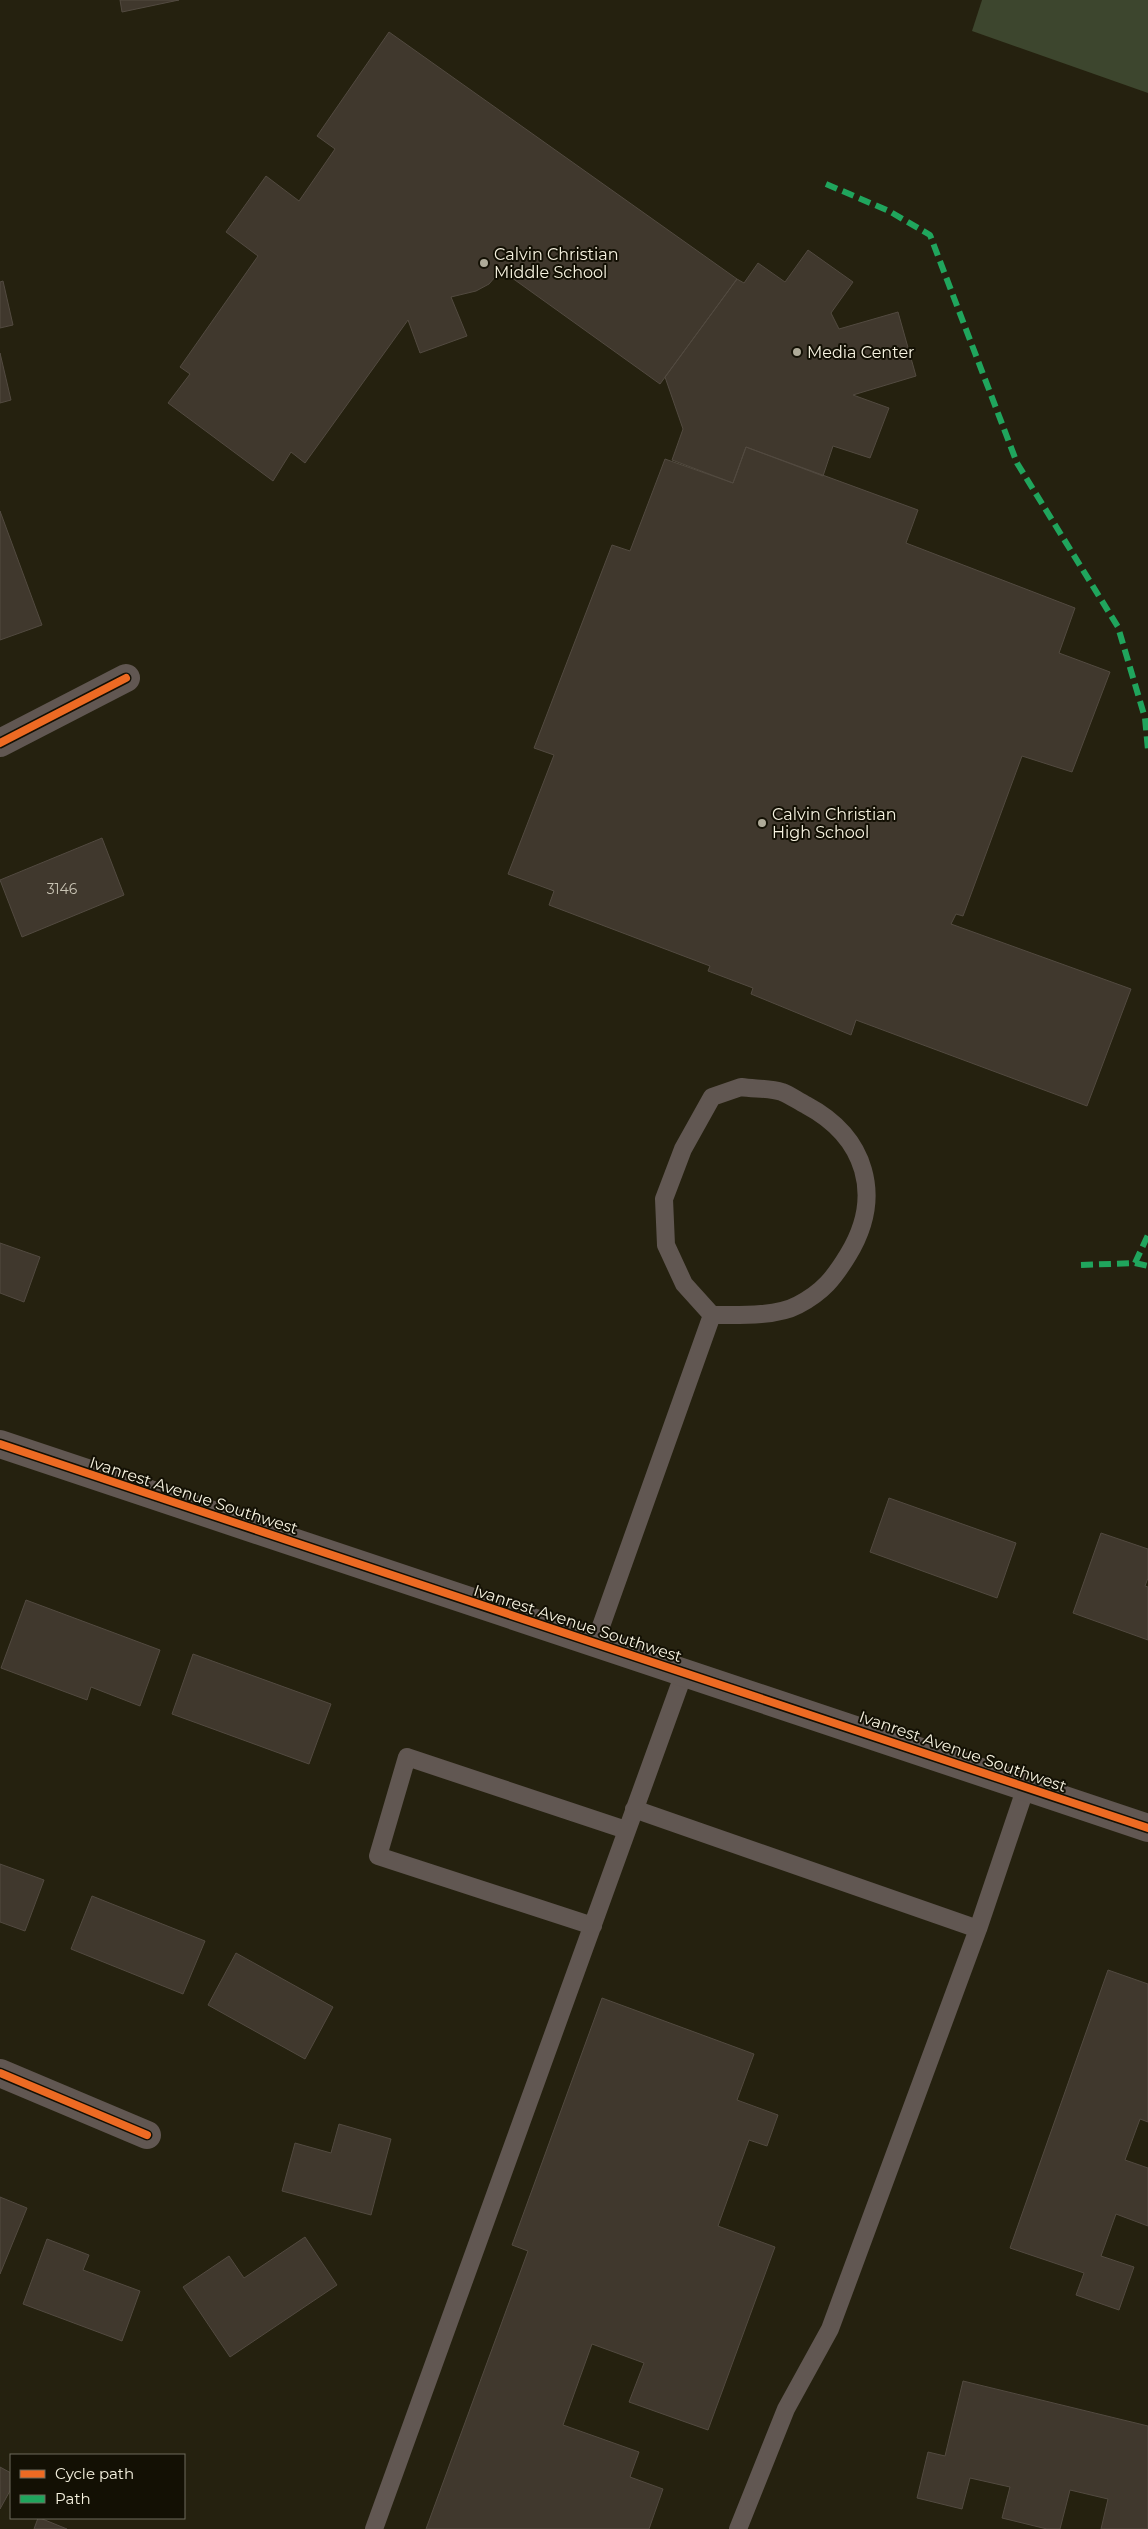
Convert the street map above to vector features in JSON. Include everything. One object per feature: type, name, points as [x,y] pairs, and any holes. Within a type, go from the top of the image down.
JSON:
[{"type":"street","points":[[0,743],[126,678]]},
{"type":"street","name":"Ivanrest Avenue Southwest","points":[[0,1444],[1148,1828]]},
{"type":"street","points":[[0,2073],[147,2135]]},
{"type":"lane","points":[[741,1087],[782,1092],[813,1109],[839,1127],[859,1154],[868,1200],[859,1237],[831,1283],[797,1306],[756,1315],[712,1314],[684,1284],[666,1245],[664,1199],[683,1150],[712,1097],[741,1087]]},
{"type":"lane","points":[[595,1643],[712,1314]]},
{"type":"lane","points":[[374,2529],[684,1673]]},
{"type":"lane","points":[[593,1926],[378,1856],[407,1757],[626,1830]]},
{"type":"lane","points":[[738,2529],[786,2409],[830,2328],[978,1929],[1026,1787]]},
{"type":"lane","points":[[634,1810],[978,1929]]},
{"type":"green space","points":[[982,0],[1148,0],[1148,93],[972,31]]},
{"type":"building","points":[[120,0],[179,0],[122,12]]},
{"type":"building","name":"Calvin Christian Middle School","points":[[389,32],[737,279],[660,384],[501,270],[489,284],[476,291],[451,297],[467,336],[420,353],[408,320],[305,463],[291,452],[273,481],[168,403],[190,374],[180,367],[258,256],[226,232],[266,176],[299,201],[335,149],[317,136]]},
{"type":"building","name":"Media Center","points":[[808,250],[853,282],[831,313],[839,329],[898,312],[916,376],[853,395],[889,408],[870,458],[833,446],[823,476],[746,447],[733,483],[672,460],[683,429],[665,377],[737,279],[744,283],[758,263],[785,282]]},
{"type":"building","points":[[3,281],[13,325],[0,328],[0,282]]},
{"type":"building","points":[[0,353],[11,400],[0,403]]},
{"type":"building","name":"Calvin Christian High School","points":[[746,447],[918,510],[906,543],[1075,608],[1059,653],[1110,672],[1072,772],[1022,756],[963,916],[956,914],[951,924],[1131,989],[1087,1106],[856,1020],[851,1035],[751,994],[753,988],[708,971],[710,966],[549,905],[554,891],[508,874],[554,755],[534,748],[612,545],[630,551],[665,459],[733,483]]},
{"type":"building","points":[[0,511],[42,625],[0,640]]},
{"type":"building","points":[[102,838],[124,895],[22,937],[0,880]]},
{"type":"building","points":[[0,1243],[40,1257],[24,1302],[0,1293]]},
{"type":"building","points":[[889,1498],[1016,1543],[997,1598],[870,1552]]},
{"type":"building","points":[[1101,1533],[1148,1549],[1148,1578],[1145,1586],[1148,1587],[1148,1640],[1073,1613]]},
{"type":"building","points":[[26,1600],[160,1650],[140,1706],[91,1687],[87,1700],[1,1668]]},
{"type":"building","points":[[193,1654],[331,1704],[309,1764],[172,1714]]},
{"type":"building","points":[[0,1864],[44,1880],[25,1931],[0,1922]]},
{"type":"building","points":[[92,1896],[205,1941],[183,1994],[71,1949]]},
{"type":"building","points":[[236,1953],[333,2007],[305,2059],[208,2005]]},
{"type":"building","points":[[1108,1970],[1148,1984],[1148,2122],[1140,2119],[1125,2160],[1148,2168],[1148,2226],[1116,2214],[1101,2256],[1134,2267],[1119,2310],[1076,2295],[1084,2273],[1010,2248]]},
{"type":"building","points":[[602,1998],[754,2054],[737,2100],[778,2115],[767,2146],[749,2140],[718,2226],[775,2247],[708,2430],[629,2402],[644,2363],[592,2344],[563,2425],[639,2452],[630,2477],[663,2489],[649,2529],[426,2529],[528,2251],[512,2245]]},
{"type":"building","points":[[339,2124],[391,2139],[371,2215],[282,2191],[295,2143],[331,2153]]},
{"type":"building","points":[[0,2197],[27,2208],[0,2274]]},
{"type":"building","points":[[305,2237],[337,2285],[230,2357],[183,2287],[229,2256],[244,2278]]},
{"type":"building","points":[[47,2239],[89,2255],[83,2270],[140,2291],[122,2341],[23,2304]]},
{"type":"building","points":[[963,2381],[1148,2426],[1148,2529],[1101,2529],[1108,2499],[1070,2490],[1060,2529],[1047,2529],[1002,2518],[1010,2487],[970,2478],[962,2509],[917,2498],[928,2452],[945,2456]]},
{"type":"building","points":[[0,2467],[10,2472],[10,2491],[0,2509]]},
{"type":"building","points":[[38,2519],[42,2519],[67,2529],[34,2529]]},
{"type":"marked path","points":[[826,184],[889,211],[930,235],[1017,463],[1118,627],[1145,718],[1148,750]]},
{"type":"marked path","points":[[1135,1263],[1148,1235]]},
{"type":"marked path","points":[[1081,1265],[1135,1263],[1148,1266]]},
{"type":"cycle path","points":[[0,743],[126,678]]},
{"type":"cycle path","points":[[0,1444],[1148,1828]]},
{"type":"cycle path","points":[[0,2073],[147,2135]]},
{"type":"place","name":"Calvin Christian Middle School","points":[[484,263]]},
{"type":"place","name":"Media Center","points":[[797,352]]},
{"type":"place","name":"Calvin Christian High School","points":[[762,823]]}]
